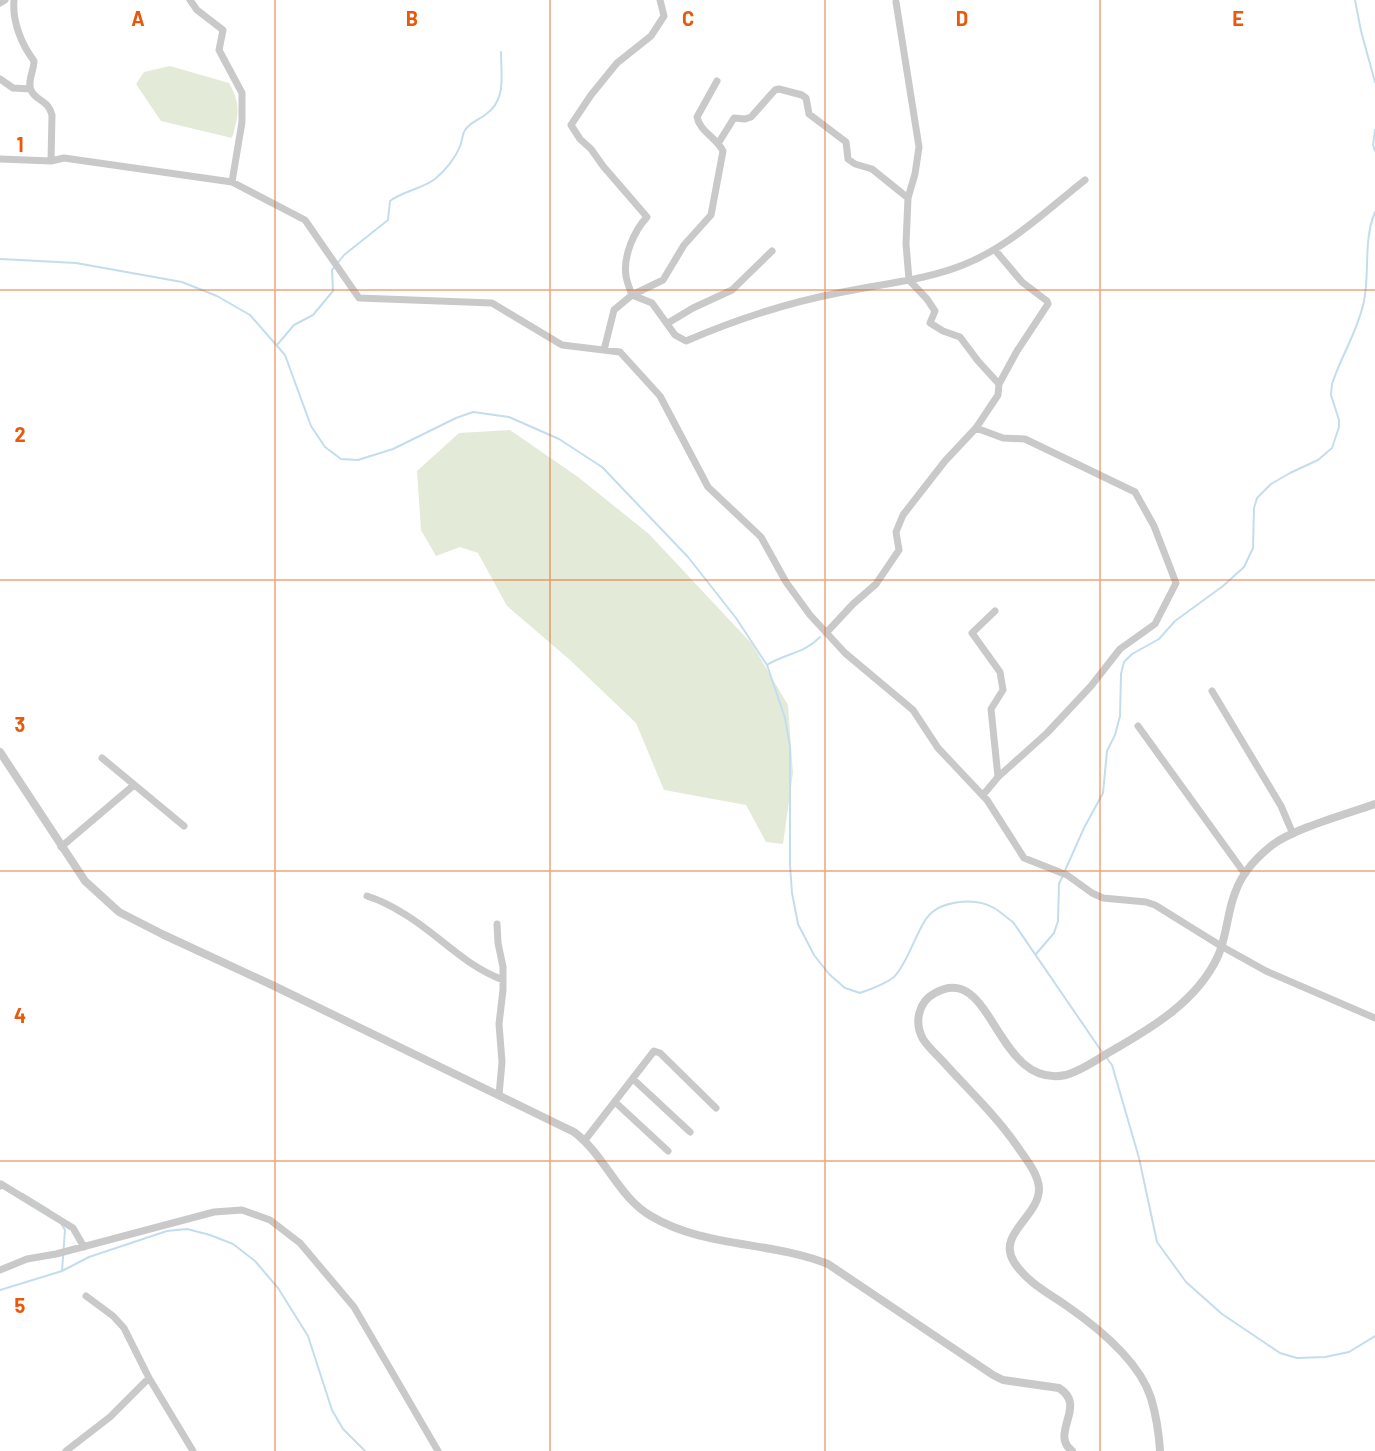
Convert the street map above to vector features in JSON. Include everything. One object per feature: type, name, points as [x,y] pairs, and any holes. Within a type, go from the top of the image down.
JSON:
[{"type":"street","points":[[0,3],[5,0]]},
{"type":"street","points":[[14,0],[18,29],[26,51],[34,62],[30,89],[50,108],[52,115],[51,161]]},
{"type":"street","points":[[190,0],[197,10],[223,30],[219,50],[242,93],[242,122],[232,182]]},
{"type":"street","points":[[660,0],[664,16],[651,36],[617,63],[591,95],[571,125],[580,140],[591,149],[647,217],[629,247],[625,275],[632,295],[652,303],[675,335],[686,341],[764,312],[837,293],[909,280],[961,266],[995,250],[1085,180]]},
{"type":"street","points":[[896,2],[919,147],[908,198],[906,244],[909,280],[927,298],[935,311],[930,323],[960,337],[999,384]]},
{"type":"street","points":[[0,79],[13,88],[30,89]]},
{"type":"street","points":[[604,350],[614,310],[632,295],[663,280],[684,245],[711,215],[723,151],[718,142],[699,125],[697,117],[717,81]]},
{"type":"street","points":[[718,142],[734,118],[751,117],[775,90],[802,95],[807,100],[808,114],[846,142],[848,159],[855,164],[872,169],[908,198]]},
{"type":"street","points":[[0,159],[51,161],[64,158],[232,182],[305,220],[358,298],[492,303],[562,345],[620,352],[660,396],[708,487],[761,537],[791,590],[810,615],[844,653],[913,710],[938,748],[983,795],[1024,858],[1067,875],[1103,898],[1155,905],[1266,971],[1375,1018]]},
{"type":"street","points":[[826,633],[876,584],[899,550],[896,532],[903,515],[945,461],[976,428],[998,395],[999,384],[1017,351],[1048,304],[1015,275],[995,250]]},
{"type":"street","points":[[668,323],[693,308],[732,291],[772,251]]},
{"type":"street","points":[[976,428],[1003,438],[1025,439],[1136,492],[1154,526],[1176,583],[1155,624],[1120,649],[1047,733],[998,777],[983,795]]},
{"type":"street","points":[[995,611],[972,633],[1000,672],[1003,690],[991,709],[998,777]]},
{"type":"street","points":[[1212,691],[1281,806],[1293,834]]},
{"type":"street","points":[[1138,726],[1245,874]]},
{"type":"street","points":[[0,752],[85,881],[119,912],[562,1125],[585,1140],[631,1200],[652,1217],[669,1226],[799,1254],[828,1264],[993,1375],[1003,1380],[1049,1386],[1066,1392],[1071,1407],[1064,1441],[1072,1451]]},
{"type":"street","points":[[102,758],[184,826]]},
{"type":"street","points":[[61,847],[134,786]]},
{"type":"street","points":[[1160,1451],[1151,1398],[1134,1368],[1109,1337],[1030,1280],[1009,1254],[1012,1238],[1037,1197],[1037,1180],[1004,1128],[923,1040],[918,1019],[920,1008],[934,993],[955,988],[966,990],[979,1001],[1017,1059],[1042,1074],[1064,1075],[1074,1072],[1116,1049],[1177,1008],[1210,970],[1221,946],[1234,893],[1245,874],[1273,844],[1293,834],[1375,804]]},
{"type":"street","points":[[367,896],[402,912],[472,964],[503,980]]},
{"type":"street","points":[[497,924],[503,967],[499,1024],[502,1062],[499,1095]]},
{"type":"street","points":[[585,1140],[651,1053],[657,1052],[716,1108]]},
{"type":"street","points":[[633,1079],[690,1132]]},
{"type":"street","points":[[615,1102],[668,1151]]},
{"type":"street","points":[[0,1186],[1,1184],[73,1228],[84,1247]]},
{"type":"street","points":[[0,1270],[27,1259],[84,1247],[214,1212],[242,1210],[270,1220],[300,1243],[354,1307],[438,1451]]},
{"type":"street","points":[[86,1296],[114,1316],[124,1328],[149,1378],[193,1451]]},
{"type":"street","points":[[66,1451],[110,1417],[149,1378]]},
{"type":"green space","points":[[170,66],[229,83],[236,97],[238,109],[232,138],[161,121],[136,84],[144,72]]},
{"type":"green space","points":[[510,430],[578,477],[649,534],[752,644],[788,705],[793,773],[783,844],[766,842],[746,805],[664,790],[636,723],[570,660],[507,606],[478,553],[460,547],[436,556],[421,530],[417,471],[459,433]]},
{"type":"waterway","points":[[1355,0],[1375,82]]},
{"type":"waterway","points":[[277,345],[294,325],[313,315],[333,291],[332,270],[344,255],[388,220],[390,201],[430,182],[450,164],[461,144],[465,129],[485,115],[497,102],[502,78],[501,52]]},
{"type":"waterway","points":[[1375,130],[1373,145],[1375,151]]},
{"type":"waterway","points":[[1036,954],[1054,933],[1058,921],[1059,884],[1084,828],[1103,793],[1107,751],[1115,735],[1120,716],[1121,674],[1124,662],[1132,654],[1159,639],[1175,621],[1223,586],[1244,567],[1253,548],[1254,508],[1257,498],[1271,484],[1318,460],[1332,448],[1339,427],[1331,395],[1332,384],[1354,333],[1364,301],[1369,234],[1375,212]]},
{"type":"waterway","points":[[0,259],[76,263],[182,282],[217,296],[250,315],[285,355],[311,426],[325,447],[341,459],[358,460],[393,449],[473,412],[509,417],[559,439],[602,467],[688,557],[736,618],[767,665],[785,718],[790,747],[790,865],[798,924],[814,955],[829,974],[845,988],[860,993],[890,980],[899,971],[922,926],[932,913],[948,904],[977,902],[997,910],[1013,922],[1102,1052]]},
{"type":"waterway","points":[[767,665],[808,647],[820,637]]},
{"type":"waterway","points":[[1106,1057],[1112,1065],[1139,1158],[1157,1242],[1186,1282],[1222,1314],[1280,1353],[1297,1358],[1325,1357],[1349,1352],[1375,1336]]},
{"type":"waterway","points":[[23,1194],[49,1210]]},
{"type":"waterway","points":[[62,1225],[65,1230],[62,1271]]},
{"type":"waterway","points":[[0,1290],[62,1271],[89,1257],[167,1231],[187,1229],[233,1244],[255,1261],[278,1288],[308,1336],[332,1410],[343,1429],[365,1451]]}]
